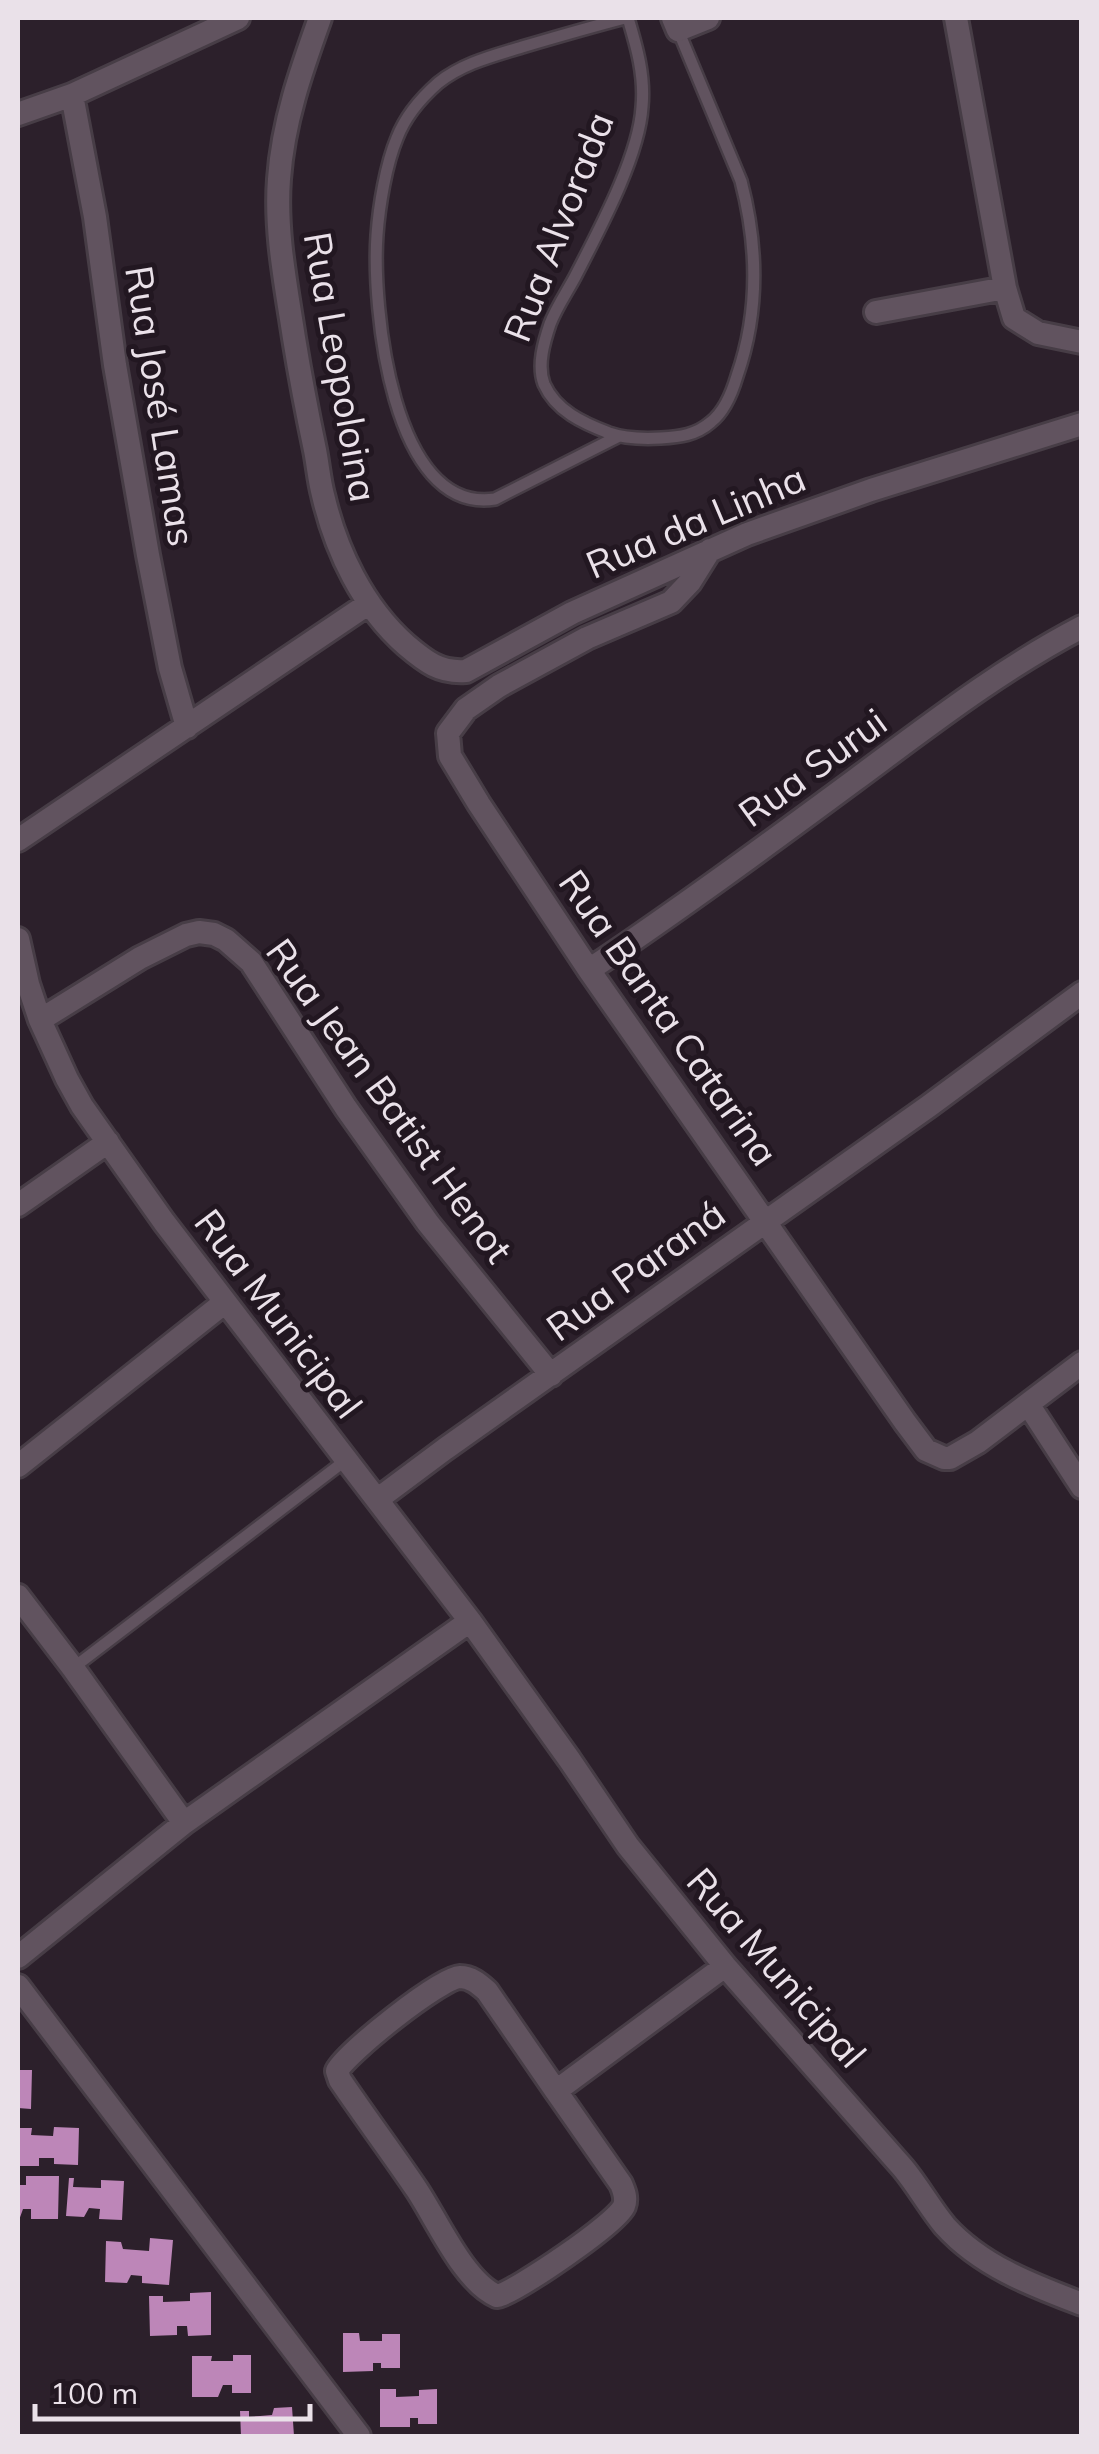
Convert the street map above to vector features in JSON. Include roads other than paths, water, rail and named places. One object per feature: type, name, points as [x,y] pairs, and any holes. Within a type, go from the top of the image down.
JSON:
[{"type":"street","points":[[18,114],[72,96],[238,18]]},
{"type":"street","name":"Rua Leopoloina","points":[[320,18],[287,117],[278,180],[278,231],[323,496],[335,533],[368,604]]},
{"type":"street","points":[[676,24],[708,18]]},
{"type":"street","points":[[956,18],[1004,288],[1014,318],[1038,333],[1082,342]]},
{"type":"street","name":"Rua José Lamas","points":[[72,96],[160,617],[170,668],[188,726]]},
{"type":"street","points":[[876,312],[1004,288]]},
{"type":"street","name":"Rua da Linha","points":[[368,604],[422,659],[447,671],[466,671],[572,612],[747,534],[871,490],[1082,424]]},
{"type":"street","name":"Rua Banta Catarina","points":[[710,550],[690,582],[671,602],[587,638],[499,686],[466,709],[448,733],[454,763],[590,970],[926,1450],[950,1458],[978,1442],[1082,1363]]},
{"type":"street","points":[[18,840],[368,604]]},
{"type":"street","name":"Rua Surui","points":[[590,970],[975,693],[1082,627]]},
{"type":"street","name":"Rua Jean Batist Henot","points":[[40,1020],[140,958],[186,936],[199,932],[226,940],[251,962],[346,1108],[428,1223],[550,1375]]},
{"type":"street","name":"Rua Municipal","points":[[18,938],[40,1020],[82,1106],[224,1303],[470,1621],[628,1846],[725,1966],[880,2140],[943,2223],[974,2252],[1006,2272],[1082,2304]]},
{"type":"street","name":"Rua Paraná","points":[[378,1500],[1082,993]]},
{"type":"street","points":[[18,1205],[108,1142]]},
{"type":"street","points":[[18,1466],[224,1303]]},
{"type":"street","points":[[1028,1404],[1082,1487]]},
{"type":"street","points":[[18,1596],[184,1823]]},
{"type":"street","points":[[18,1956],[184,1823],[470,1621]]},
{"type":"street","points":[[556,2091],[725,1966]]},
{"type":"street","points":[[464,1977],[478,1982],[487,1991],[556,2091],[614,2171],[624,2192],[624,2206],[600,2230],[516,2288],[497,2296],[487,2292],[470,2274],[337,2075],[344,2060],[400,2014],[452,1978],[464,1977]]},
{"type":"street","points":[[18,1986],[359,2436]]},
{"type":"lane","name":"Rua Alvorada","points":[[627,18],[642,64],[642,109],[634,148],[551,321],[541,366],[547,390],[566,412],[591,426],[636,439],[678,438],[716,418],[731,393],[751,323],[752,239],[742,181],[676,24]]},
{"type":"lane","points":[[619,436],[496,499],[473,500],[454,493],[421,460],[391,386],[378,306],[377,234],[397,138],[407,118],[439,83],[476,61],[627,18]]},
{"type":"lane","points":[[73,1668],[346,1460]]}]
